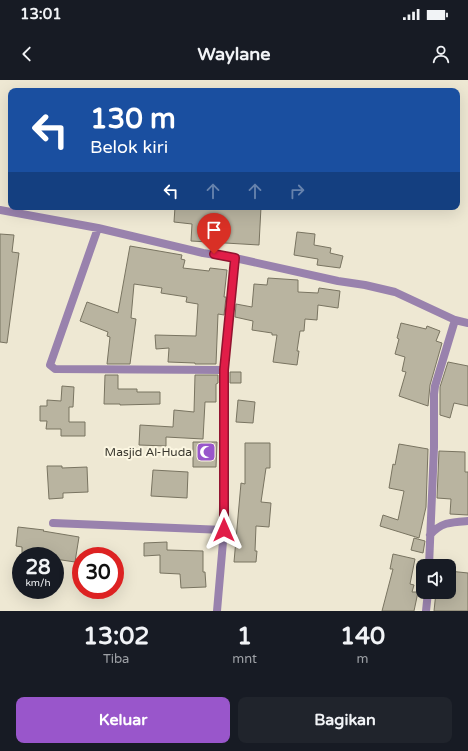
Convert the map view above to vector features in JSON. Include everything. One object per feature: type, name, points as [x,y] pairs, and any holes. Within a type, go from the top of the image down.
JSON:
[{"type":"street","points":[[0,210],[98,228],[203,253],[235,258],[395,292],[455,320],[468,323]]},
{"type":"street","points":[[98,228],[50,365],[55,369],[224,370]]},
{"type":"street","points":[[217,611],[224,530],[224,370],[235,258]]},
{"type":"street","points":[[429,559],[434,394],[435,386],[455,320]]},
{"type":"street","points":[[430,535],[448,522],[468,521]]},
{"type":"street","points":[[53,523],[224,530]]},
{"type":"street","points":[[426,611],[427,599]]},
{"type":"building","points":[[175,210],[261,210],[259,245],[191,241],[192,224],[174,222]]},
{"type":"building","points":[[297,232],[315,234],[314,245],[331,248],[330,253],[343,256],[340,268],[317,265],[318,259],[294,255]]},
{"type":"building","points":[[0,234],[14,235],[12,252],[19,253],[7,343],[0,342]]},
{"type":"building","points":[[130,246],[182,255],[181,259],[185,260],[183,268],[209,271],[210,268],[227,270],[224,315],[218,314],[216,364],[168,362],[169,348],[156,349],[155,335],[196,336],[198,304],[186,302],[187,297],[161,293],[162,288],[134,284],[131,318],[136,319],[130,364],[107,364],[110,337],[107,336],[108,332],[80,321],[87,302],[118,313]]},
{"type":"building","points":[[268,278],[298,280],[298,292],[318,293],[319,288],[340,291],[338,308],[318,305],[317,320],[305,319],[304,331],[300,331],[297,351],[299,351],[297,365],[273,362],[277,335],[252,330],[253,321],[235,317],[236,304],[252,307],[254,284],[267,285]]},
{"type":"building","points":[[401,323],[426,329],[427,326],[440,331],[436,341],[442,343],[430,385],[428,406],[399,396],[406,372],[402,371],[405,357],[395,354]]},
{"type":"building","points":[[448,362],[468,366],[468,406],[454,403],[450,418],[440,415],[440,387]]},
{"type":"building","points":[[230,372],[241,372],[241,383],[230,383]]},
{"type":"building","points":[[105,375],[118,375],[118,389],[137,389],[137,392],[160,392],[160,404],[104,404]]},
{"type":"building","points":[[195,375],[218,375],[218,383],[216,384],[216,402],[205,402],[203,439],[166,437],[166,446],[139,445],[140,425],[173,427],[174,410],[194,412]]},
{"type":"building","points":[[62,386],[74,387],[73,407],[69,407],[69,422],[85,422],[85,436],[61,436],[61,429],[46,429],[47,421],[40,421],[40,406],[47,406],[47,400],[61,401]]},
{"type":"building","points":[[238,400],[255,402],[253,423],[236,422]]},
{"type":"building","points":[[193,442],[217,442],[216,467],[193,467]]},
{"type":"building","points":[[245,443],[270,443],[270,468],[266,468],[261,502],[271,503],[269,527],[256,526],[256,562],[234,562],[241,483],[245,484]]},
{"type":"building","points":[[399,444],[428,449],[426,507],[419,538],[380,526],[383,515],[398,520],[404,491],[389,488],[393,464],[395,465]]},
{"type":"building","points":[[439,451],[465,452],[465,472],[468,472],[468,515],[450,514],[451,499],[437,498]]},
{"type":"building","points":[[47,466],[62,466],[62,468],[87,467],[88,492],[63,493],[63,498],[49,499]]},
{"type":"building","points":[[153,470],[188,472],[187,498],[151,496]]},
{"type":"building","points":[[18,527],[44,530],[43,531],[79,537],[77,547],[72,547],[72,562],[64,560],[64,547],[16,546]]},
{"type":"building","points":[[414,538],[425,541],[423,553],[411,550]]},
{"type":"building","points":[[167,542],[167,550],[203,551],[203,572],[205,572],[206,587],[181,588],[180,574],[160,573],[160,555],[144,556],[144,543]]},
{"type":"building","points":[[393,554],[415,559],[410,584],[414,585],[412,592],[416,592],[417,599],[414,611],[382,611],[393,569],[390,569]]},
{"type":"building","points":[[456,572],[468,573],[468,611],[434,611],[435,599],[456,599]]},
{"type":"place","name":"Masjid Al-Huda","points":[[206,452]]},
{"type":"route","points":[[214,254],[235,258],[224,370],[224,530]]}]
